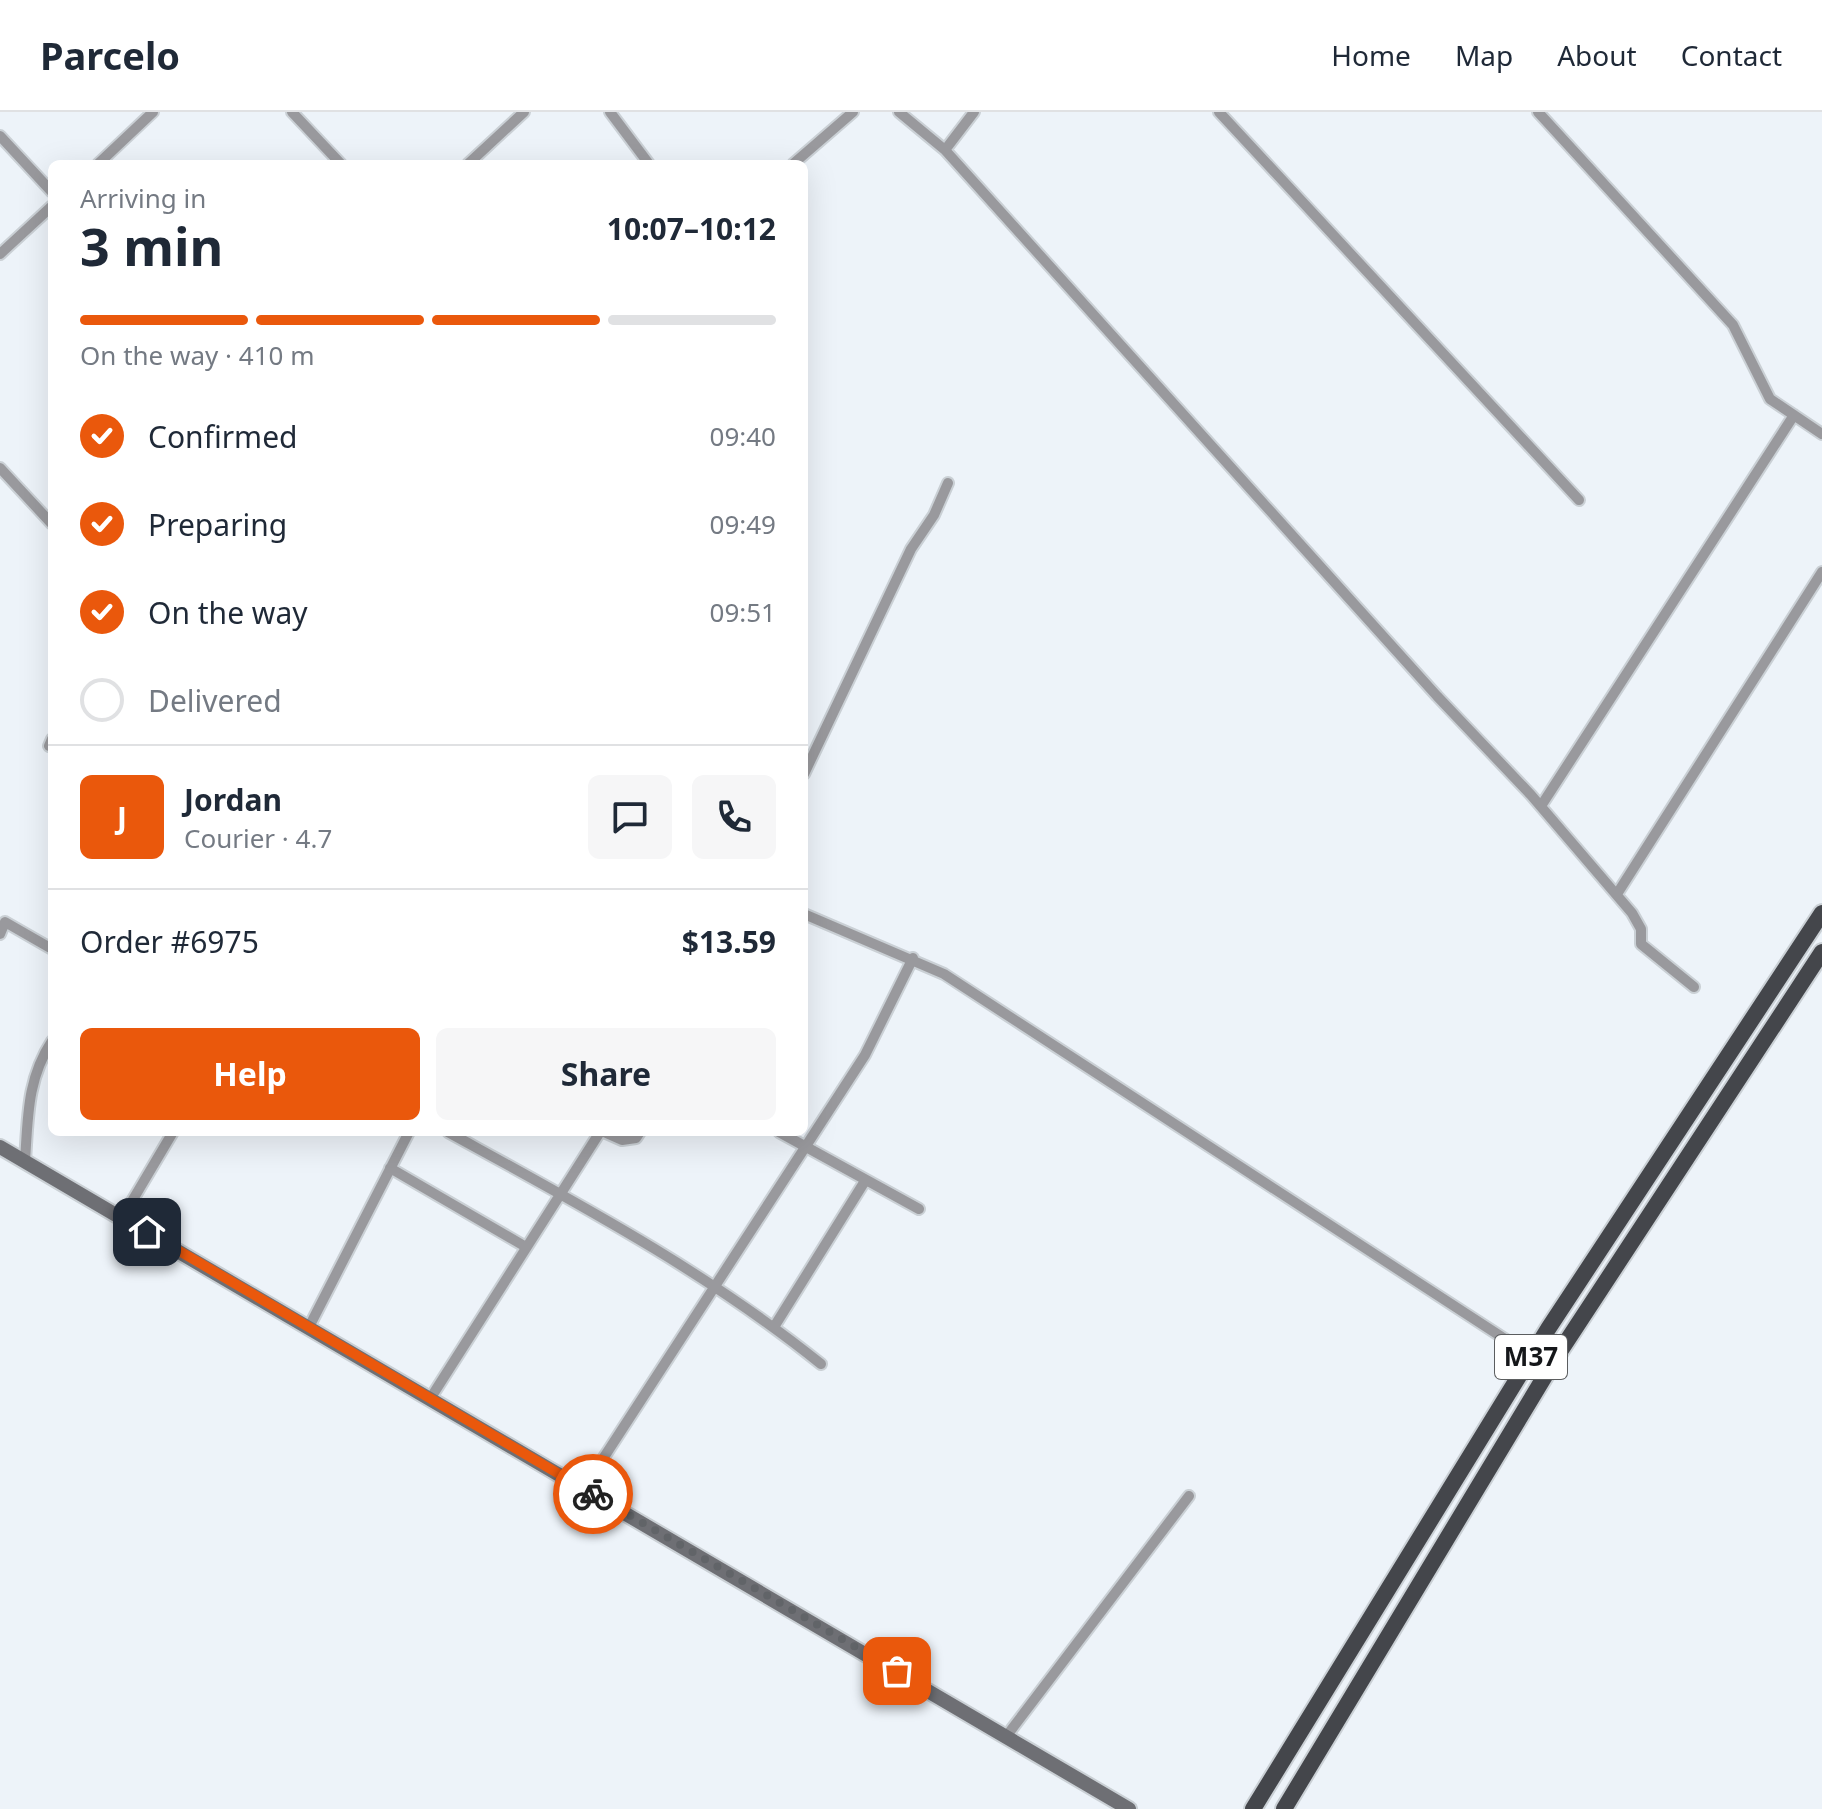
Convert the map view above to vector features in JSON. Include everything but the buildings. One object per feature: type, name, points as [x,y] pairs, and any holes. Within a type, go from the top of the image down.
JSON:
[{"type":"highway","name":"M37","points":[[1253,1809],[1531,1356],[1822,913]]},
{"type":"highway","name":"M37","points":[[1284,1809],[1557,1356],[1822,952]]},
{"type":"highway","points":[[1766,998],[1785,1010]]},
{"type":"main road","points":[[0,1147],[1129,1809]]},
{"type":"street","points":[[102,160],[153,112]]},
{"type":"street","points":[[292,112],[337,160]]},
{"type":"street","points":[[472,160],[524,112]]},
{"type":"street","points":[[610,112],[646,160]]},
{"type":"street","points":[[798,160],[853,112]]},
{"type":"street","points":[[899,112],[945,150],[1437,696],[1541,806],[1617,894],[1641,929],[1641,944],[1694,987]]},
{"type":"street","points":[[945,150],[974,112]]},
{"type":"street","points":[[1219,112],[1579,500]]},
{"type":"street","points":[[1538,112],[1733,325],[1770,399],[1822,434]]},
{"type":"street","points":[[0,136],[48,188]]},
{"type":"street","points":[[0,254],[48,210]]},
{"type":"street","points":[[1541,806],[1794,415]]},
{"type":"street","points":[[0,468],[48,520]]},
{"type":"street","points":[[808,766],[911,549],[934,515],[948,483]]},
{"type":"street","points":[[1617,894],[1822,572]]},
{"type":"street","points":[[808,916],[913,958],[944,974],[1531,1356]]},
{"type":"street","points":[[0,934],[5,922],[48,947]]},
{"type":"street","points":[[584,1488],[717,1289],[804,1145],[865,1055],[913,958]]},
{"type":"street","points":[[25,1161],[29,1095],[33,1078],[48,1049]]},
{"type":"street","points":[[122,1218],[171,1136]]},
{"type":"street","points":[[308,1329],[407,1136]]},
{"type":"street","points":[[455,1136],[621,1227],[774,1327],[821,1364]]},
{"type":"street","points":[[430,1399],[599,1136]]},
{"type":"street","points":[[612,1136],[622,1140],[637,1136]]},
{"type":"street","points":[[787,1136],[919,1209]]},
{"type":"street","points":[[390,1168],[526,1247]]},
{"type":"street","points":[[774,1327],[865,1181]]},
{"type":"street","points":[[1005,1738],[1189,1496]]},
{"type":"way so far","points":[[593,1494],[897,1671]]},
{"type":"route","points":[[147,1232],[593,1494]]}]
